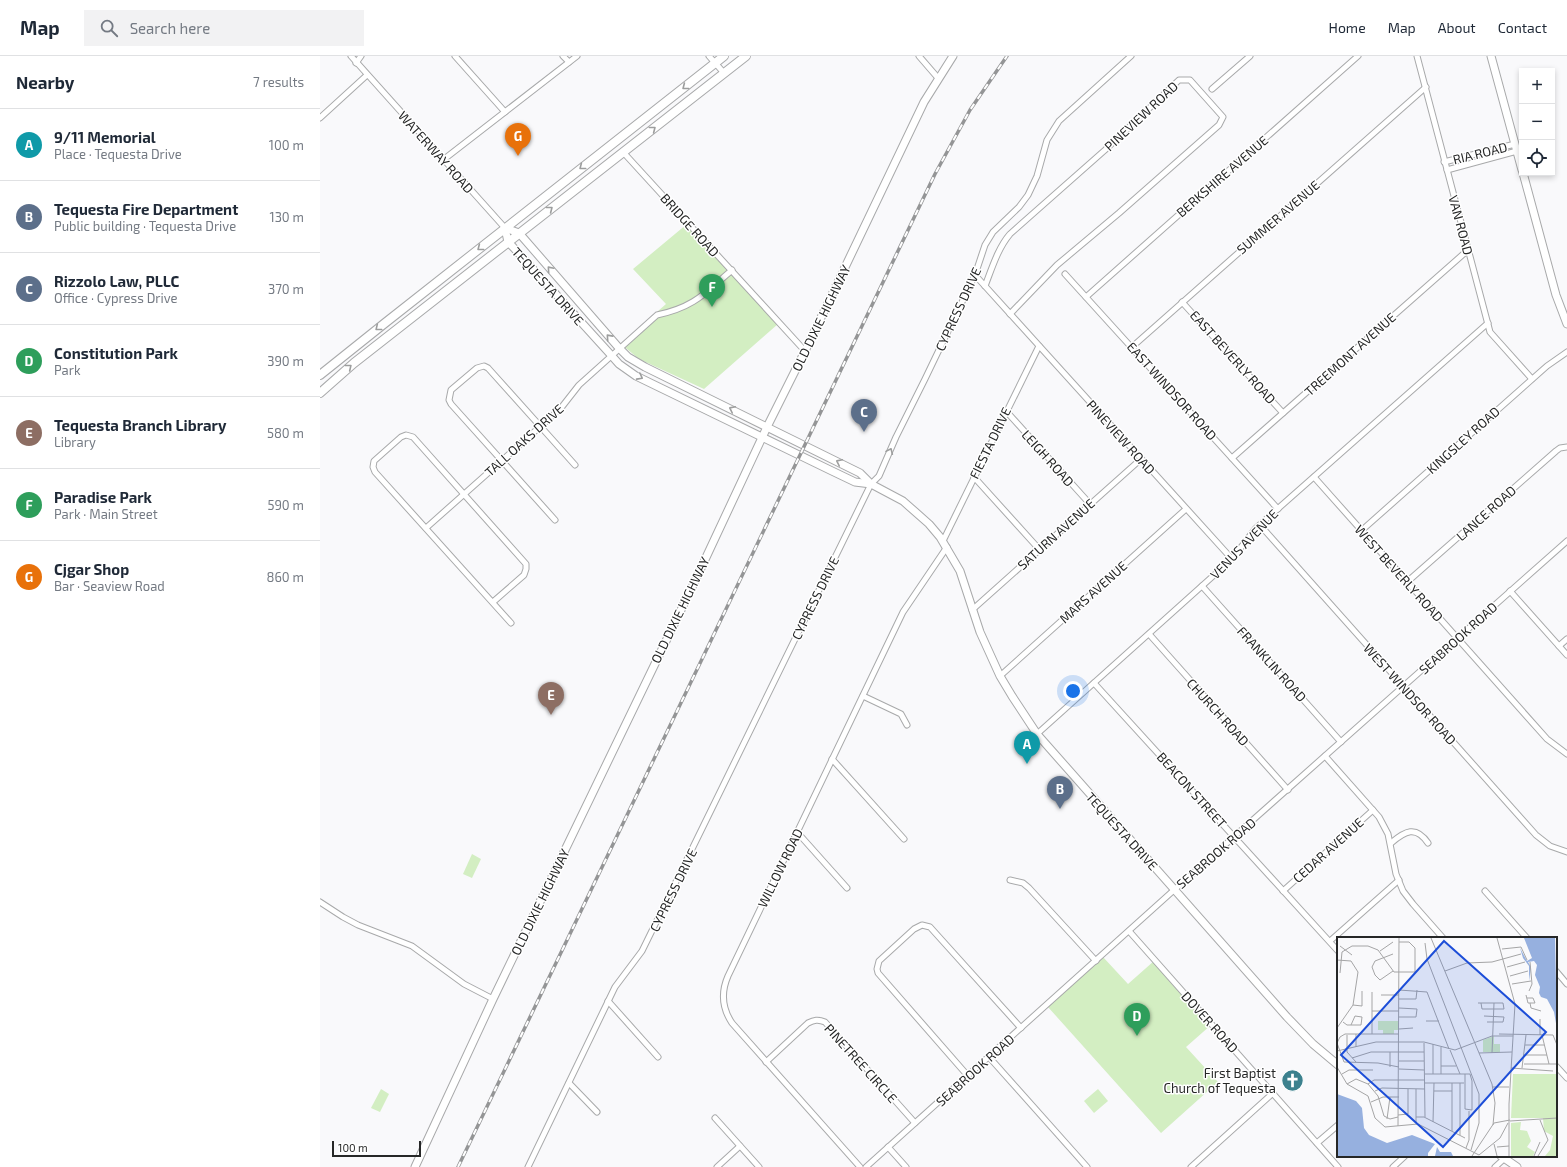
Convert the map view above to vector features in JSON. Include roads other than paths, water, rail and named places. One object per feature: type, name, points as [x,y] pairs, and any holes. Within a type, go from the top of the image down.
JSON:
[{"type":"main road","points":[[320,375],[724,56]]},
{"type":"main road","points":[[320,393],[336,378],[519,233],[746,56]]},
{"type":"main road","points":[[336,378],[337,368],[344,355]]},
{"type":"street","name":"WATERWAY ROAD","points":[[351,56],[505,228]]},
{"type":"street","points":[[356,63],[361,56]]},
{"type":"street","points":[[455,56],[505,112]]},
{"type":"street","points":[[563,56],[569,62]]},
{"type":"street","points":[[443,160],[577,56]]},
{"type":"street","points":[[709,56],[724,73]]},
{"type":"street","points":[[919,56],[938,78]]},
{"type":"street","name":"OLD DIXIE HIGHWAY","points":[[415,1167],[493,1000],[695,581],[762,436],[805,351],[924,102],[952,56]]},
{"type":"street","name":"CYPRESS DRIVE","points":[[528,1167],[608,1001],[622,977],[642,951],[871,484],[879,476],[974,277],[988,241],[1000,224],[1022,203],[1032,187],[1037,176],[1047,140],[1053,128],[1131,56]]},
{"type":"street","points":[[1212,89],[1250,56]]},
{"type":"street","name":"BERKSHIRE AVENUE","points":[[1086,297],[1358,56]]},
{"type":"street","name":"VAN ROAD","points":[[1417,56],[1490,332],[1532,379]]},
{"type":"street","points":[[1491,56],[1519,159]]},
{"type":"street","points":[[320,118],[367,75]]},
{"type":"street","name":"PINEVIEW ROAD","points":[[985,286],[998,253],[1010,234],[1104,150],[1179,80],[1190,80],[1223,117],[1219,125],[1057,265],[1010,314]]},
{"type":"street","name":"SUMMER AVENUE","points":[[1132,347],[1426,87]]},
{"type":"street","name":"RIA ROAD","points":[[1444,162],[1516,148]]},
{"type":"street","name":"RIA ROAD","points":[[1447,170],[1516,148]]},
{"type":"street","name":"BRIDGE ROAD","points":[[624,152],[805,351]]},
{"type":"street","points":[[1524,176],[1554,285],[1567,324]]},
{"type":"street","name":"TEQUESTA DRIVE","points":[[505,228],[519,233],[628,357],[645,367],[860,472],[871,484],[903,502],[917,512],[929,524],[945,544],[960,571],[980,632],[1000,676],[1020,710],[1037,734],[1297,1028],[1337,1064]]},
{"type":"street","name":"TEQUESTA DRIVE","points":[[505,228],[508,242],[619,364],[636,376],[854,482],[871,484]]},
{"type":"street","name":"TREEMONT AVENUE","points":[[1232,458],[1468,250]]},
{"type":"street","name":"TALL OAKS DRIVE","points":[[426,528],[561,408],[579,386],[611,355],[657,315],[679,309],[698,300],[732,270]]},
{"type":"street","name":"EAST WINDSOR ROAD","points":[[1065,274],[1278,509]]},
{"type":"street","name":"PINEVIEW ROAD","points":[[974,277],[985,286],[1232,559]]},
{"type":"street","name":"EAST BEVERLY ROAD","points":[[1182,302],[1283,413]]},
{"type":"street","name":"VENUS AVENUE","points":[[1037,734],[1232,559],[1250,535],[1260,525],[1488,323]]},
{"type":"street","name":"FIESTA DRIVE","points":[[945,544],[974,477],[1039,346]]},
{"type":"street","name":"KINGSLEY ROAD","points":[[1361,531],[1532,379],[1567,352]]},
{"type":"street","points":[[555,520],[452,404],[449,400],[451,390],[477,368],[484,366],[488,368],[575,465]]},
{"type":"street","name":"LEIGH ROAD","points":[[1006,411],[1090,504]]},
{"type":"street","points":[[493,602],[524,575],[526,564],[413,437],[406,435],[401,437],[374,462],[373,467],[375,472],[511,622]]},
{"type":"street","name":"LANCE ROAD","points":[[1407,582],[1556,451],[1560,448],[1567,448]]},
{"type":"street","name":"SATURN AVENUE","points":[[972,610],[1141,459]]},
{"type":"street","points":[[974,477],[1039,549]]},
{"type":"street","name":"WEST BEVERLY ROAD","points":[[1314,477],[1547,739],[1567,754]]},
{"type":"street","name":"MARS AVENUE","points":[[1000,676],[1186,509]]},
{"type":"street","name":"WEST WINDSOR ROAD","points":[[1260,525],[1536,835],[1550,846],[1567,852]]},
{"type":"street","name":"SEABROOK ROAD","points":[[866,1167],[1174,890],[1567,541]]},
{"type":"street","name":"WILLOW ROAD","points":[[860,1167],[729,1019],[724,1005],[724,990],[728,976],[903,612],[945,544]]},
{"type":"street","name":"FRANKLIN ROAD","points":[[1202,586],[1341,742]]},
{"type":"street","points":[[1510,591],[1567,655]]},
{"type":"street","name":"CHURCH ROAD","points":[[1149,634],[1288,790]]},
{"type":"street","points":[[1559,646],[1567,639]]},
{"type":"street","name":"BEACON STREET","points":[[1094,683],[1337,950]]},
{"type":"street","points":[[863,696],[901,714],[907,725]]},
{"type":"street","points":[[1325,756],[1373,810],[1384,826],[1391,843],[1394,866],[1399,880],[1413,904],[1441,936]]},
{"type":"street","points":[[832,759],[904,839]]},
{"type":"street","name":"CEDAR AVENUE","points":[[1283,891],[1373,810]]},
{"type":"street","points":[[797,832],[847,888]]},
{"type":"street","points":[[1391,843],[1399,836],[1407,832],[1415,832],[1423,836],[1428,844]]},
{"type":"street","points":[[1010,880],[1020,881],[1029,888],[1096,961]]},
{"type":"street","points":[[1330,941],[1399,880]]},
{"type":"street","points":[[1485,891],[1525,937]]},
{"type":"street","points":[[320,902],[358,925],[412,946],[464,984],[493,1000]]},
{"type":"street","points":[[968,1076],[878,973],[877,969],[879,961],[914,929],[922,925],[930,928],[1021,1028]]},
{"type":"street","name":"DOVER ROAD","points":[[1129,931],[1338,1167]]},
{"type":"street","points":[[1557,972],[1567,984]]},
{"type":"street","points":[[608,1001],[658,1057]]},
{"type":"street","name":"PINETREE CIRCLE","points":[[766,1062],[808,1023],[821,1020],[825,1022],[915,1123]]},
{"type":"street","points":[[989,1057],[1087,1167]]},
{"type":"street","points":[[1557,1067],[1567,1078]]},
{"type":"street","points":[[569,1083],[597,1112]]},
{"type":"street","points":[[1191,1167],[1273,1094]]},
{"type":"street","points":[[714,1118],[759,1167]]},
{"type":"street","points":[[1317,1143],[1337,1126]]},
{"type":"street","points":[[717,1167],[740,1146]]},
{"type":"street","points":[[888,1148],[906,1167]]},
{"type":"street","points":[[1393,1167],[1404,1157]]},
{"type":"street","points":[[1495,1167],[1504,1157],[1517,1167]]},
{"type":"railway","points":[[458,1167],[935,174],[970,110],[1007,56]]},
{"type":"place","name":"Cjgar Shop","points":[[518,156]]},
{"type":"place","name":"Paradise Park","points":[[712,307]]},
{"type":"place","name":"Rizzolo Law, PLLC","points":[[864,432]]},
{"type":"place","name":"Tequesta Branch Library","points":[[551,715]]},
{"type":"place","name":"9/11 Memorial","points":[[1027,764]]},
{"type":"place","name":"Tequesta Fire Department","points":[[1060,809]]},
{"type":"place","name":"Constitution Park","points":[[1137,1036]]},
{"type":"place","name":"First Baptist Church of Tequesta","points":[[1292,1080]]}]
